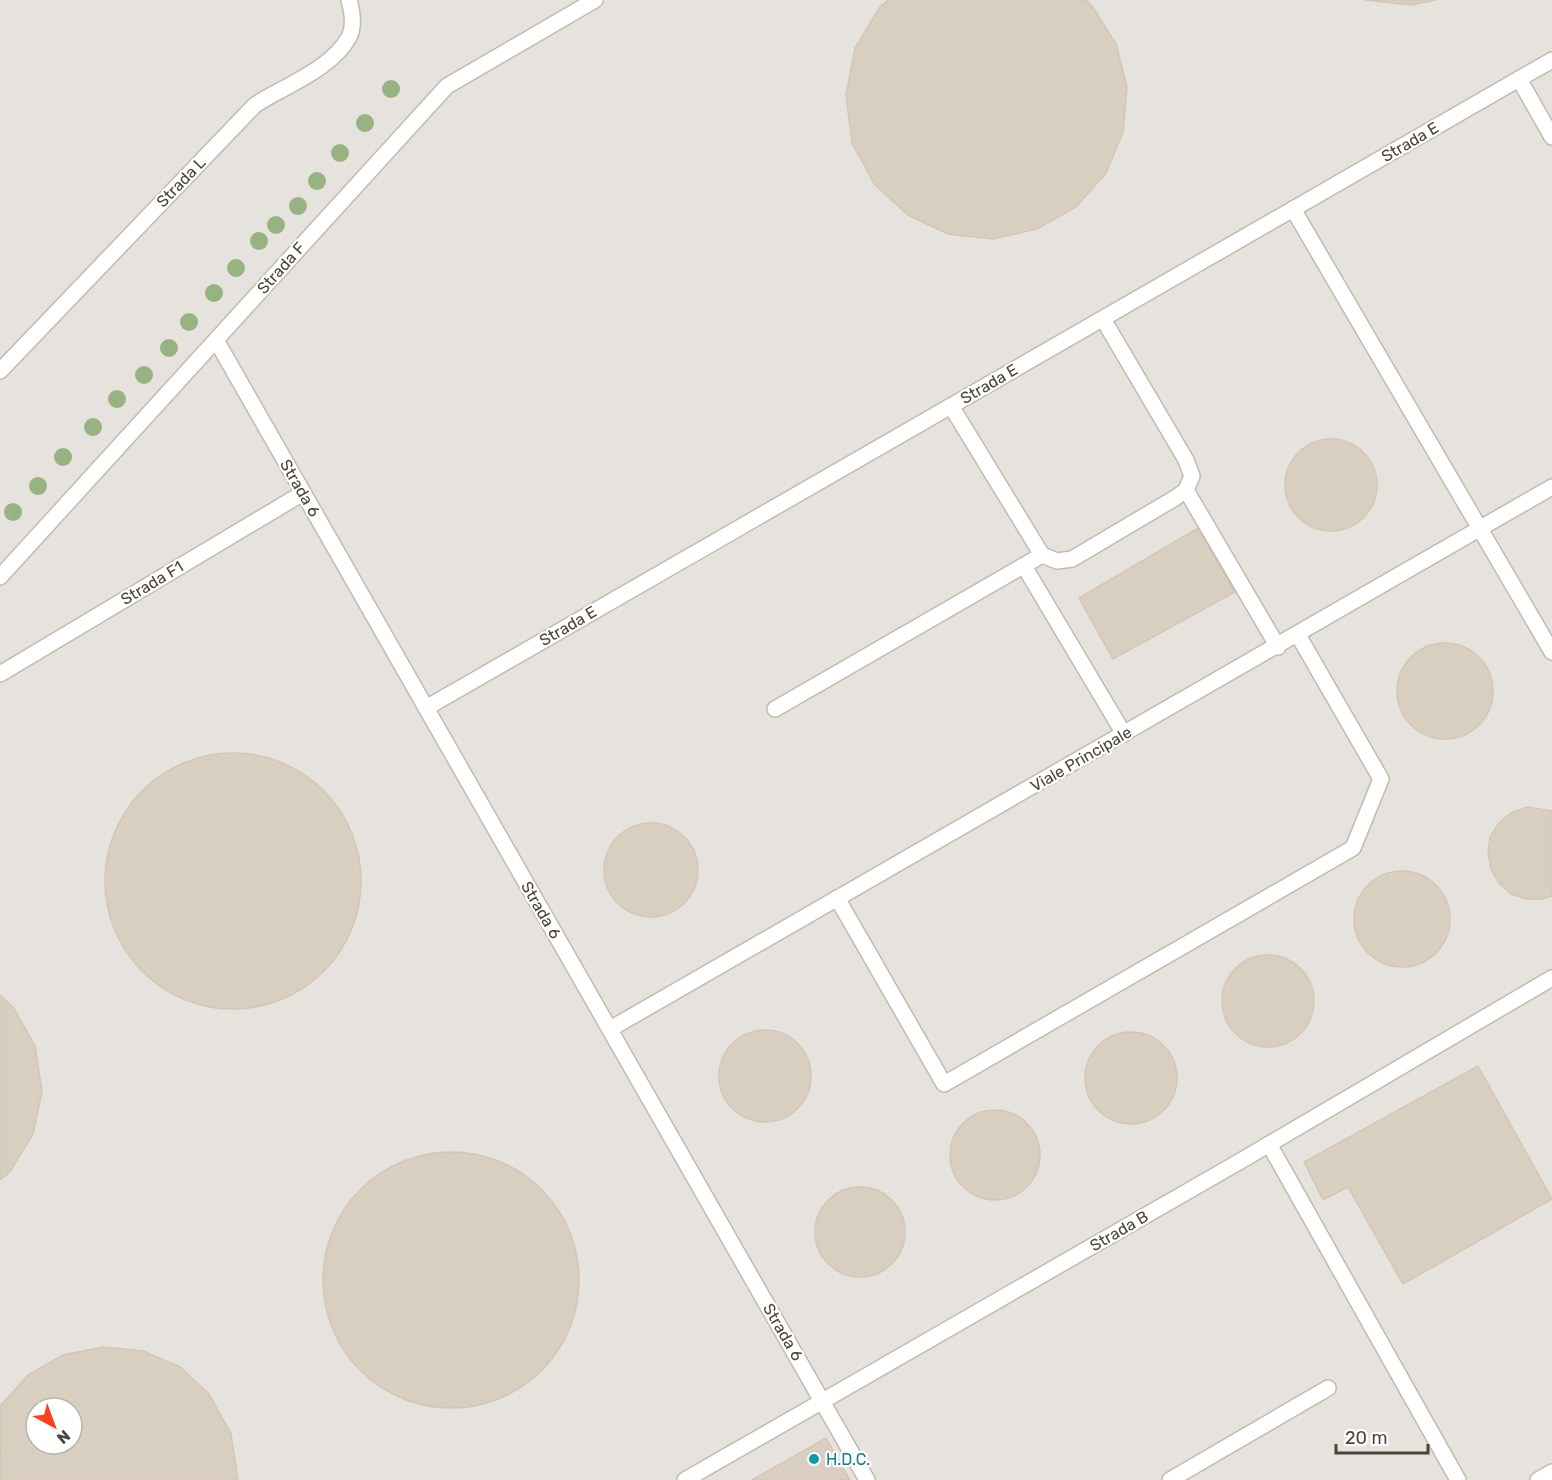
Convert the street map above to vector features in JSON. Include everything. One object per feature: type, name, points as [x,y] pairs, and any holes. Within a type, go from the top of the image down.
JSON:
[{"type":"lane","name":"Strada L","points":[[0,372],[255,105],[281,88],[314,72],[334,56],[350,36],[352,14],[349,0]]},
{"type":"lane","name":"Strada F","points":[[0,577],[447,86],[595,0]]},
{"type":"lane","name":"Strada E","points":[[426,708],[1552,60]]},
{"type":"lane","points":[[1519,79],[1552,137]]},
{"type":"lane","points":[[1293,209],[1552,652]]},
{"type":"lane","points":[[951,406],[1042,555],[1057,561],[1072,559],[1186,490],[1192,476],[1186,460],[1103,319]]},
{"type":"lane","name":"Strada 6","points":[[216,340],[867,1480]]},
{"type":"lane","name":"Viale Principale","points":[[610,1029],[1278,647],[1552,487]]},
{"type":"lane","points":[[1186,490],[1278,647]]},
{"type":"lane","name":"Strada F1","points":[[0,674],[303,493]]},
{"type":"lane","points":[[775,708],[1042,555]]},
{"type":"lane","points":[[1024,566],[1124,735]]},
{"type":"lane","points":[[837,898],[944,1084],[1353,848],[1381,779],[1298,635]]},
{"type":"lane","name":"Strada B","points":[[685,1480],[1269,1144],[1552,978]]},
{"type":"lane","points":[[1269,1144],[1458,1480]]},
{"type":"lane","points":[[1170,1480],[1328,1388]]},
{"type":"lane","points":[[1538,1480],[1552,1472]]},
{"type":"shaded area","points":[[0,0],[1552,0],[1552,1480],[0,1480]]},
{"type":"building","points":[[888,0],[1086,0],[1092,6],[1116,44],[1127,87],[1123,132],[1106,173],[1076,207],[1037,229],[993,239],[948,234],[908,215],[875,185],[852,143],[846,95],[855,48],[880,7]]},
{"type":"building","points":[[1365,0],[1436,0],[1411,5]]},
{"type":"building","points":[[1331,439],[1349,442],[1364,452],[1374,467],[1377,485],[1374,503],[1364,518],[1349,528],[1331,531],[1313,528],[1298,518],[1288,503],[1285,485],[1288,467],[1298,452],[1313,442]]},
{"type":"building","points":[[1198,528],[1235,592],[1113,659],[1079,598]]},
{"type":"building","points":[[1445,643],[1463,647],[1479,657],[1489,673],[1493,691],[1489,709],[1479,725],[1463,735],[1445,739],[1427,735],[1411,725],[1401,709],[1397,691],[1401,673],[1411,657],[1427,647]]},
{"type":"building","points":[[233,753],[270,759],[293,768],[314,782],[332,800],[351,832],[358,856],[361,881],[355,918],[346,941],[332,962],[314,980],[282,999],[258,1006],[233,1009],[196,1003],[173,994],[152,980],[134,962],[115,930],[108,906],[105,881],[111,844],[120,821],[134,800],[152,782],[184,763],[208,756]]},
{"type":"building","points":[[1527,807],[1552,811],[1552,896],[1543,899],[1527,899],[1511,894],[1499,883],[1491,869],[1488,853],[1490,837],[1499,823],[1511,813]]},
{"type":"building","points":[[651,823],[669,827],[684,837],[694,852],[698,870],[694,888],[684,903],[669,913],[651,917],[633,913],[618,903],[608,888],[604,870],[608,852],[618,837],[633,827]]},
{"type":"building","points":[[1402,871],[1420,875],[1436,885],[1446,901],[1450,919],[1446,937],[1436,953],[1420,963],[1402,967],[1384,963],[1368,953],[1358,937],[1354,919],[1358,901],[1368,885],[1384,875]]},
{"type":"building","points":[[1268,955],[1286,959],[1300,969],[1310,983],[1314,1001],[1310,1019],[1300,1033],[1286,1043],[1268,1047],[1250,1043],[1236,1033],[1226,1019],[1222,1001],[1226,983],[1236,969],[1250,959]]},
{"type":"building","points":[[0,995],[13,1007],[35,1046],[42,1091],[33,1134],[10,1172],[0,1180]]},
{"type":"building","points":[[765,1030],[782,1034],[797,1044],[807,1059],[811,1076],[807,1093],[797,1108],[782,1118],[765,1122],[748,1118],[733,1108],[723,1093],[719,1076],[723,1059],[733,1044],[748,1034]]},
{"type":"building","points":[[1131,1032],[1149,1035],[1164,1045],[1174,1060],[1177,1078],[1174,1096],[1164,1111],[1149,1121],[1131,1124],[1113,1121],[1098,1111],[1088,1096],[1085,1078],[1088,1060],[1098,1045],[1113,1035]]},
{"type":"building","points":[[1478,1066],[1552,1199],[1403,1284],[1348,1187],[1323,1200],[1304,1162]]},
{"type":"building","points":[[986,1110],[1004,1110],[1020,1117],[1033,1130],[1040,1146],[1040,1164],[1033,1180],[1020,1193],[1004,1200],[986,1200],[970,1193],[957,1180],[950,1164],[950,1146],[957,1130],[970,1117]]},
{"type":"building","points":[[451,1152],[488,1158],[511,1167],[532,1181],[550,1199],[569,1231],[576,1255],[579,1280],[573,1317],[564,1340],[550,1361],[532,1379],[500,1398],[476,1405],[451,1408],[414,1402],[391,1393],[370,1379],[352,1361],[333,1329],[326,1305],[323,1280],[329,1243],[338,1220],[352,1199],[370,1181],[402,1162],[426,1155]]},
{"type":"building","points":[[860,1187],[877,1191],[892,1200],[901,1215],[905,1232],[901,1249],[892,1264],[877,1273],[860,1277],[843,1273],[828,1264],[819,1249],[815,1232],[819,1215],[828,1200],[843,1191]]},
{"type":"building","points":[[103,1347],[143,1351],[180,1367],[209,1394],[231,1434],[238,1480],[0,1480],[1,1405],[28,1375],[63,1355]]},
{"type":"building","name":"H.D.C.","points":[[826,1438],[850,1480],[752,1480]]},
{"type":"place","name":"H.D.C.","points":[[814,1459]]}]
